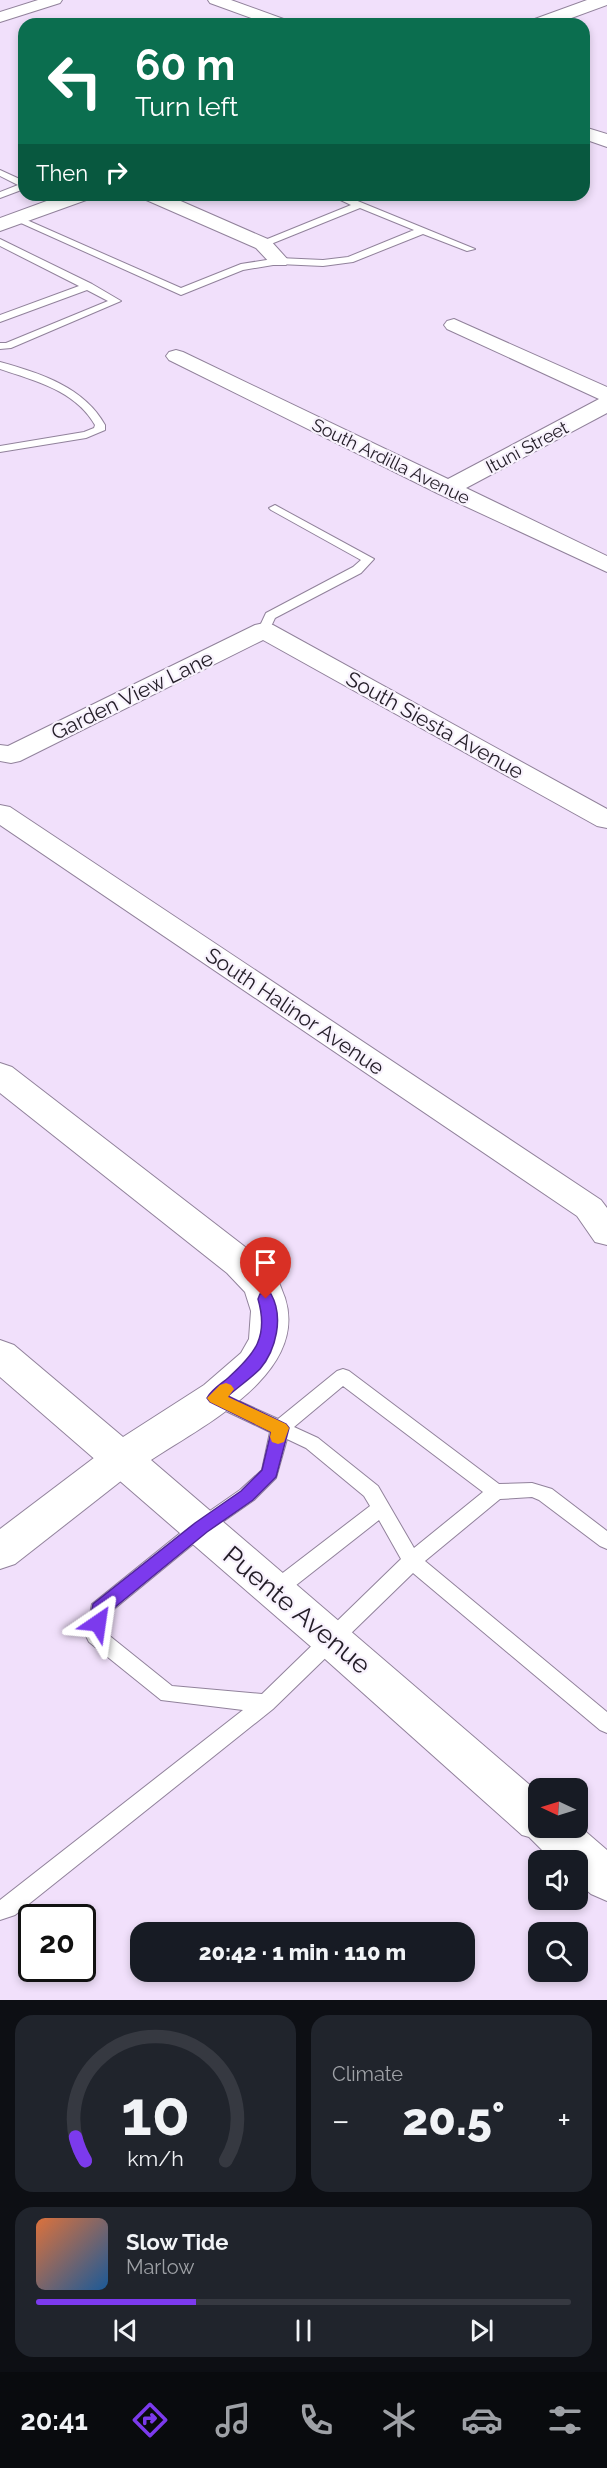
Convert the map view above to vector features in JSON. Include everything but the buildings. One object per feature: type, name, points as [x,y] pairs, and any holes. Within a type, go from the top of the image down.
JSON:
[{"type":"main road","points":[[554,18],[603,0]]},
{"type":"main road","points":[[590,135],[607,141]]},
{"type":"main road","points":[[8,222],[55,201]]},
{"type":"main road","points":[[0,1075],[240,1263],[262,1286],[270,1311],[268,1340],[255,1363],[215,1398],[122,1459],[0,1552]]},
{"type":"main road","name":"Puente Avenue","points":[[0,1355],[331,1638],[528,1811]]},
{"type":"main road","points":[[560,1838],[607,1879]]},
{"type":"street","points":[[0,18],[54,0]]},
{"type":"street","points":[[224,1],[268,18]]},
{"type":"street","points":[[165,201],[263,244],[279,261]]},
{"type":"street","points":[[453,325],[607,395]]},
{"type":"street","name":"South Ardilla Avenue","points":[[176,356],[607,565]]},
{"type":"street","name":"Ituni Street","points":[[447,489],[607,404]]},
{"type":"street","name":"Garden View Lane","points":[[4,761],[264,630]]},
{"type":"street","name":"South Siesta Avenue","points":[[264,630],[607,820]]},
{"type":"street","name":"South Halinor Avenue","points":[[0,813],[598,1220]]},
{"type":"lane","points":[[0,173],[18,182]]},
{"type":"lane","points":[[0,195],[18,188]]},
{"type":"lane","points":[[349,201],[470,249]]},
{"type":"lane","points":[[263,244],[359,205]]},
{"type":"lane","points":[[8,222],[181,292],[242,267],[279,261],[340,262],[423,230]]},
{"type":"lane","points":[[0,242],[116,301],[7,346],[0,346]]},
{"type":"lane","points":[[0,319],[88,286]]},
{"type":"lane","points":[[0,365],[65,390],[86,402],[97,415],[100,425],[99,430],[86,435],[0,449]]},
{"type":"lane","points":[[264,630],[270,616],[357,570],[368,559],[275,508]]},
{"type":"lane","points":[[266,1703],[168,1694],[96,1636],[99,1610],[201,1527],[247,1496],[270,1473],[280,1428],[343,1376],[496,1492]]},
{"type":"lane","points":[[215,1398],[312,1443],[371,1491],[412,1561],[607,1724]]},
{"type":"lane","points":[[0,1910],[7,1908],[266,1703],[412,1561],[496,1492],[532,1490],[545,1494],[607,1540]]},
{"type":"lane","points":[[274,1591],[381,1508]]},
{"type":"slow traffic","points":[[226,1389],[215,1398],[280,1428],[278,1437]]},
{"type":"route","points":[[98,1623],[99,1610],[201,1527],[247,1496],[270,1473],[280,1428],[215,1398],[255,1363],[268,1340],[270,1311],[266,1299]]}]
